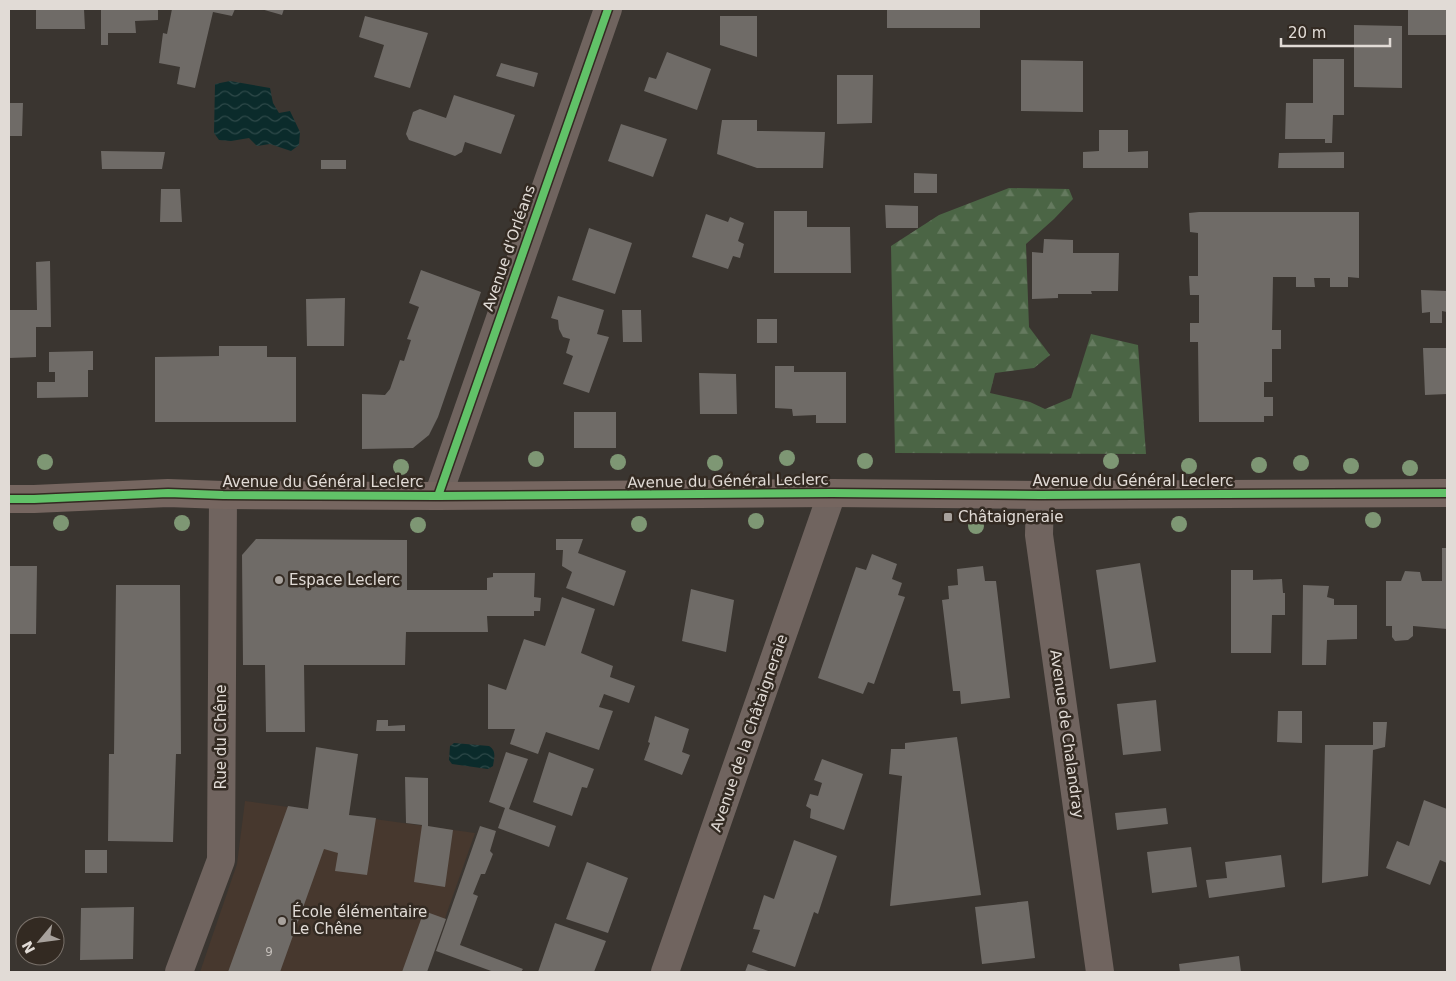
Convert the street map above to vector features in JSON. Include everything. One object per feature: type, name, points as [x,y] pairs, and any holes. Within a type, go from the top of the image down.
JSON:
[{"type":"main road","name":"Avenue du Général Leclerc","points":[[9,499],[168,493],[438,496],[832,493],[1040,495],[1447,494]]},
{"type":"street","name":"Avenue d'Orléans","points":[[438,496],[608,9]]},
{"type":"street","name":"Avenue de la Châtaigneraie","points":[[665,972],[832,493]]},
{"type":"street","name":"Rue du Chêne","points":[[179,972],[221,860],[222,495]]},
{"type":"street","name":"Avenue de Chalandray","points":[[1040,495],[1039,535],[1100,972]]},
{"type":"shaded area","points":[[245,801],[475,833],[426,972],[200,972],[237,864]]},
{"type":"green space","points":[[1009,188],[1069,189],[1073,199],[1026,244],[1029,327],[1050,355],[1034,368],[995,373],[990,393],[1030,402],[1045,409],[1071,398],[1091,334],[1138,345],[1146,454],[895,453],[891,246],[939,215]]},
{"type":"water","points":[[230,81],[270,88],[273,103],[279,113],[290,111],[300,132],[299,145],[291,151],[270,144],[257,146],[249,138],[231,141],[219,140],[214,133],[215,84]]},
{"type":"water","points":[[454,743],[489,746],[494,752],[493,766],[488,769],[452,764],[449,760],[450,746]]},
{"type":"building","points":[[36,9],[84,9],[85,29],[36,29]]},
{"type":"building","points":[[101,9],[158,9],[158,20],[135,21],[136,33],[108,33],[108,45],[101,45]]},
{"type":"building","points":[[172,9],[235,9],[232,16],[213,12],[195,88],[177,84],[180,67],[159,63],[163,33],[167,34]]},
{"type":"building","points":[[261,9],[284,9],[282,15]]},
{"type":"building","points":[[887,9],[980,9],[980,28],[887,28]]},
{"type":"building","points":[[1408,9],[1447,9],[1447,35],[1408,35]]},
{"type":"building","points":[[365,16],[428,33],[410,88],[374,77],[384,45],[359,37]]},
{"type":"building","points":[[720,16],[757,16],[757,57],[720,45]]},
{"type":"building","points":[[1354,25],[1402,26],[1402,88],[1354,87]]},
{"type":"building","points":[[667,52],[711,69],[697,110],[644,91],[649,77],[656,79]]},
{"type":"building","points":[[1313,59],[1344,59],[1344,115],[1333,115],[1332,143],[1325,143],[1325,139],[1285,139],[1286,103],[1313,103]]},
{"type":"building","points":[[1021,60],[1083,61],[1083,112],[1021,111]]},
{"type":"building","points":[[501,63],[538,73],[534,87],[496,76]]},
{"type":"building","points":[[837,75],[873,75],[872,123],[837,124]]},
{"type":"building","points":[[454,95],[515,115],[501,154],[465,142],[462,152],[455,156],[409,140],[406,134],[413,112],[420,109],[446,118]]},
{"type":"building","points":[[9,103],[23,103],[22,136],[9,136]]},
{"type":"building","points":[[722,120],[757,120],[757,131],[825,132],[823,168],[757,168],[717,154]]},
{"type":"building","points":[[621,124],[667,139],[653,177],[608,161]]},
{"type":"building","points":[[1099,130],[1128,130],[1128,152],[1148,151],[1148,168],[1083,168],[1083,152],[1099,151]]},
{"type":"building","points":[[101,151],[165,152],[162,169],[102,169]]},
{"type":"building","points":[[1344,152],[1344,168],[1278,168],[1279,153]]},
{"type":"building","points":[[321,160],[346,160],[346,169],[321,169]]},
{"type":"building","points":[[914,173],[937,174],[937,193],[914,193]]},
{"type":"building","points":[[161,189],[180,189],[182,222],[160,222]]},
{"type":"building","points":[[885,205],[918,206],[918,228],[886,228]]},
{"type":"building","points":[[774,211],[807,211],[807,227],[850,227],[851,273],[774,273]]},
{"type":"building","points":[[1359,212],[1359,278],[1348,277],[1348,287],[1330,287],[1330,278],[1314,278],[1315,287],[1296,287],[1296,277],[1273,277],[1272,330],[1281,330],[1281,349],[1272,349],[1272,382],[1264,382],[1264,397],[1273,397],[1273,416],[1264,416],[1264,422],[1199,422],[1198,342],[1190,342],[1190,323],[1199,323],[1199,295],[1190,295],[1189,276],[1198,276],[1198,233],[1190,232],[1189,213]]},
{"type":"building","points":[[706,214],[728,222],[730,217],[744,223],[738,241],[744,244],[740,258],[733,256],[728,269],[692,257]]},
{"type":"building","points":[[589,228],[632,243],[615,294],[572,280]]},
{"type":"building","points":[[1044,239],[1073,240],[1073,253],[1119,253],[1118,291],[1091,291],[1092,294],[1058,294],[1058,298],[1032,299],[1032,252],[1043,253]]},
{"type":"building","points":[[50,261],[51,327],[36,327],[36,357],[9,358],[9,310],[37,310],[36,262]]},
{"type":"building","points":[[421,270],[481,292],[438,417],[429,435],[413,448],[362,449],[362,394],[385,395],[390,389],[400,360],[404,361],[411,340],[407,339],[419,307],[409,303]]},
{"type":"building","points":[[1421,290],[1447,291],[1447,312],[1442,311],[1442,323],[1430,323],[1430,312],[1422,313]]},
{"type":"building","points":[[558,296],[604,310],[597,334],[609,337],[589,393],[563,384],[573,356],[566,353],[570,339],[563,337],[559,329],[558,320],[551,318]]},
{"type":"building","points":[[345,298],[344,346],[307,346],[306,299]]},
{"type":"building","points":[[622,310],[641,310],[642,342],[623,342]]},
{"type":"building","points":[[757,319],[777,319],[777,343],[757,343]]},
{"type":"building","points":[[219,346],[267,346],[267,357],[296,357],[296,422],[155,422],[155,357],[219,356]]},
{"type":"building","points":[[1423,348],[1447,348],[1447,394],[1425,395]]},
{"type":"building","points":[[93,351],[93,370],[88,370],[88,397],[37,398],[37,382],[55,382],[55,372],[49,372],[49,352]]},
{"type":"building","points":[[775,366],[794,366],[794,372],[846,372],[846,423],[816,423],[816,415],[793,416],[792,409],[775,408]]},
{"type":"building","points":[[699,373],[736,374],[737,414],[700,414]]},
{"type":"building","points":[[574,412],[616,412],[616,448],[574,448]]},
{"type":"building","points":[[256,539],[407,540],[407,590],[487,590],[487,578],[493,577],[493,573],[535,573],[534,597],[541,598],[540,611],[534,611],[534,616],[487,616],[488,632],[406,632],[405,665],[304,665],[305,732],[266,732],[265,665],[243,665],[242,555]]},
{"type":"building","points":[[556,539],[583,539],[578,553],[626,571],[614,606],[566,588],[572,572],[562,566],[563,550],[556,550]]},
{"type":"building","points":[[1442,548],[1447,548],[1447,629],[1413,626],[1413,636],[1408,640],[1395,641],[1392,637],[1392,626],[1386,626],[1386,581],[1401,581],[1405,571],[1420,572],[1422,581],[1442,581]]},
{"type":"building","points":[[872,554],[897,564],[892,579],[902,583],[898,595],[905,597],[874,684],[868,682],[863,694],[818,678],[856,567],[866,570]]},
{"type":"building","points":[[1140,563],[1156,662],[1110,669],[1096,570]]},
{"type":"building","points":[[9,566],[37,566],[36,634],[9,634]]},
{"type":"building","points":[[983,566],[985,581],[996,581],[1010,698],[961,704],[960,691],[953,691],[942,600],[949,599],[948,586],[958,585],[957,569]]},
{"type":"building","points":[[1231,570],[1253,570],[1253,580],[1282,579],[1283,593],[1285,593],[1285,615],[1272,615],[1271,653],[1231,653]]},
{"type":"building","points":[[116,585],[180,585],[181,754],[176,754],[173,842],[108,841],[109,754],[114,754]]},
{"type":"building","points":[[1303,585],[1329,586],[1327,597],[1334,599],[1334,605],[1357,605],[1357,639],[1327,640],[1326,665],[1302,665]]},
{"type":"building","points":[[691,589],[734,600],[726,652],[682,641]]},
{"type":"building","points":[[562,597],[595,609],[581,653],[613,666],[610,677],[635,686],[629,703],[604,694],[599,707],[613,711],[599,750],[546,732],[538,754],[510,744],[515,729],[488,729],[488,684],[506,690],[524,639],[545,646]]},
{"type":"building","points":[[1156,700],[1161,751],[1123,755],[1117,704]]},
{"type":"building","points":[[1278,711],[1302,711],[1302,743],[1277,742]]},
{"type":"building","points":[[655,716],[689,729],[682,752],[690,755],[682,775],[644,760],[650,743],[648,742]]},
{"type":"building","points":[[377,720],[388,720],[388,726],[405,725],[405,731],[376,731]]},
{"type":"building","points":[[1373,722],[1387,722],[1385,747],[1373,750],[1368,876],[1322,883],[1325,745],[1373,745]]},
{"type":"building","points":[[957,737],[981,895],[890,906],[902,776],[889,774],[891,749],[905,749],[905,743]]},
{"type":"building","points":[[316,747],[358,754],[349,815],[376,818],[367,875],[335,871],[338,853],[324,849],[280,972],[228,972],[288,806],[308,809]]},
{"type":"building","points":[[506,752],[528,759],[509,809],[556,826],[549,847],[498,828],[505,808],[489,802]]},
{"type":"building","points":[[549,752],[594,769],[587,788],[582,787],[572,816],[533,802]]},
{"type":"building","points":[[822,759],[863,774],[844,830],[810,818],[811,809],[806,806],[810,794],[818,796],[822,783],[814,780]]},
{"type":"building","points":[[405,777],[428,778],[428,826],[453,830],[445,887],[414,882],[422,825],[406,823]]},
{"type":"building","points":[[1424,800],[1447,809],[1447,863],[1440,860],[1430,885],[1386,868],[1397,841],[1409,846]]},
{"type":"building","points":[[1166,808],[1168,824],[1117,830],[1115,813]]},
{"type":"building","points":[[480,826],[496,831],[490,851],[493,854],[485,874],[481,874],[473,894],[478,896],[460,945],[523,969],[521,972],[494,972],[436,951]]},
{"type":"building","points":[[794,840],[837,856],[818,914],[814,912],[795,967],[752,952],[760,930],[753,929],[764,895],[774,899]]},
{"type":"building","points":[[1191,847],[1197,887],[1152,893],[1147,852]]},
{"type":"building","points":[[85,850],[107,850],[107,873],[85,873]]},
{"type":"building","points":[[1281,855],[1285,887],[1209,898],[1206,880],[1227,878],[1225,862]]},
{"type":"building","points":[[587,862],[628,878],[608,933],[566,919]]},
{"type":"building","points":[[1028,901],[1035,958],[982,964],[975,907]]},
{"type":"building","points":[[134,907],[133,959],[80,960],[81,908]]},
{"type":"building","points":[[424,911],[446,919],[427,972],[402,972]]},
{"type":"building","points":[[555,923],[606,941],[594,972],[538,972]]},
{"type":"building","points":[[1239,956],[1241,972],[1180,972],[1179,964]]},
{"type":"building","points":[[748,964],[771,972],[745,972]]},
{"type":"cycle path","points":[[438,496],[608,9]]},
{"type":"cycle path","points":[[9,499],[168,493],[438,496],[832,493],[1040,495],[1447,493]]},
{"type":"place","name":"Châtaigneraie","points":[[948,517]]},
{"type":"place","name":"Espace Leclerc","points":[[279,580]]},
{"type":"place","name":"École élémentaire Le Chêne","points":[[282,921]]}]
